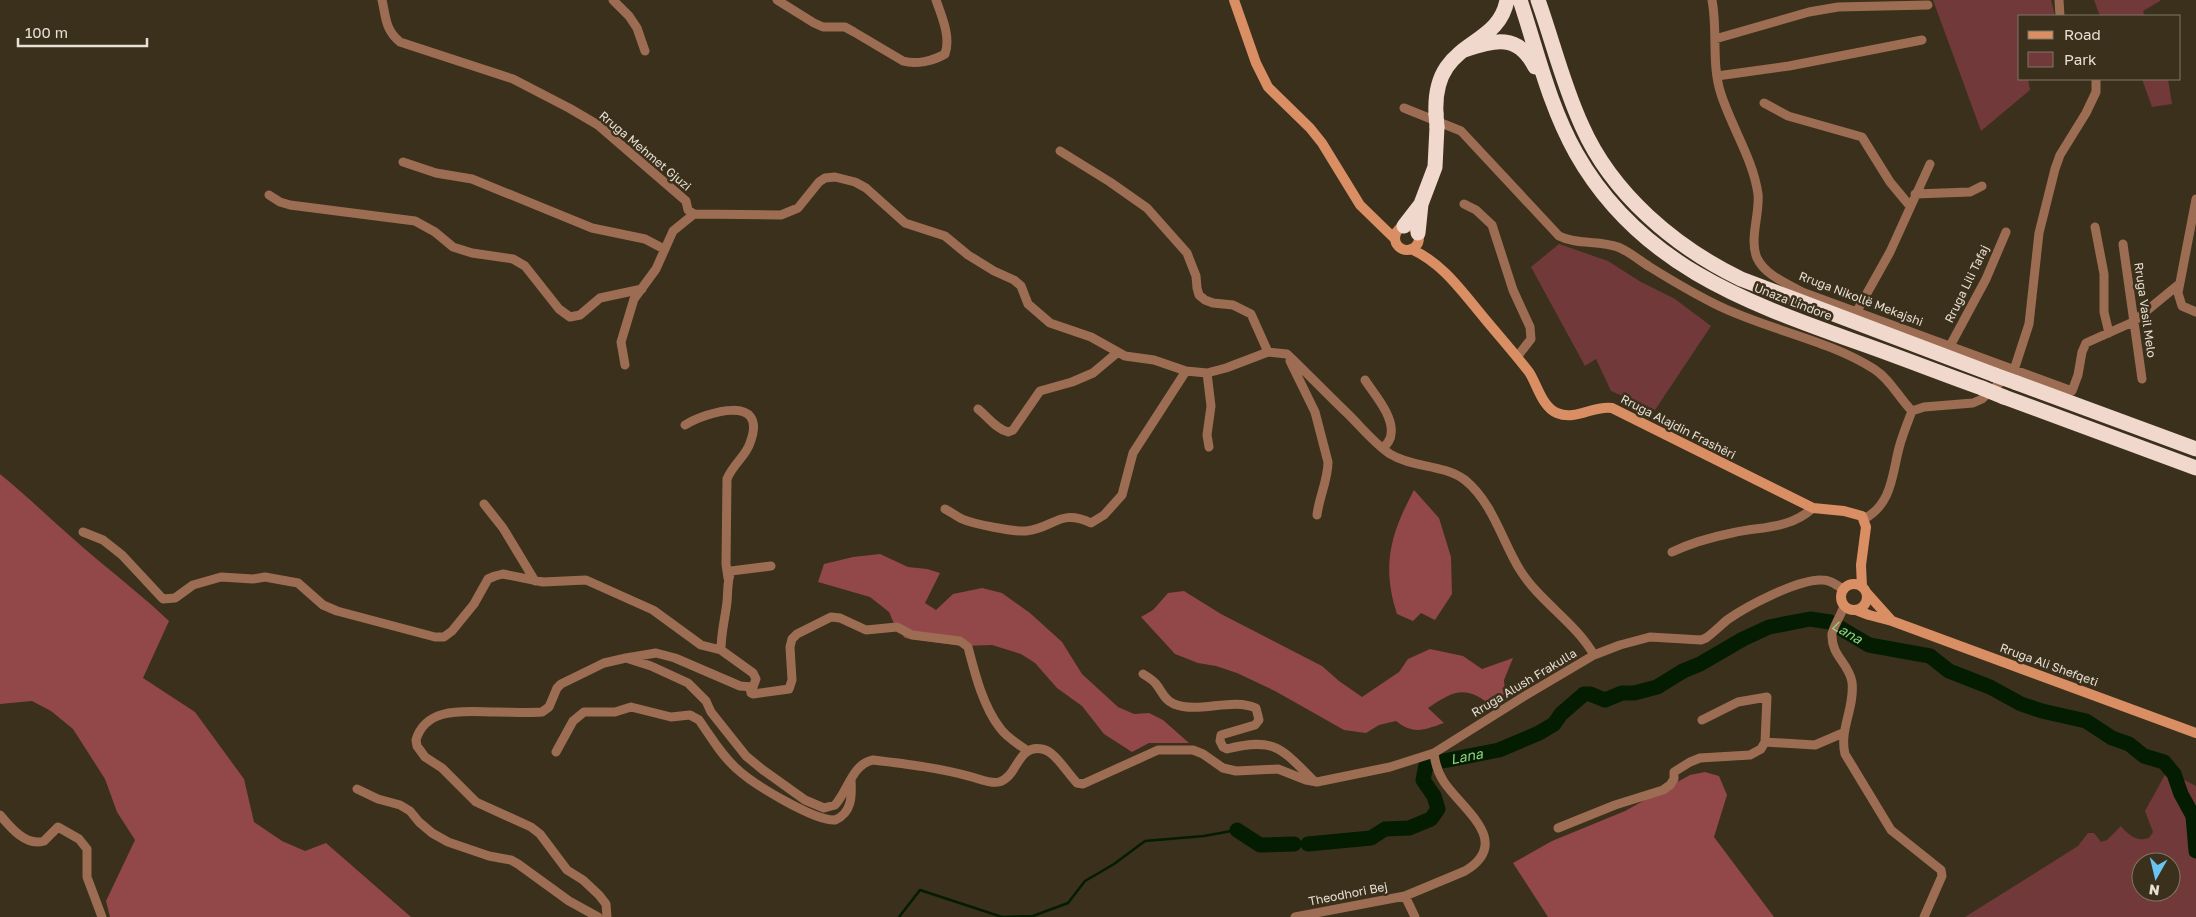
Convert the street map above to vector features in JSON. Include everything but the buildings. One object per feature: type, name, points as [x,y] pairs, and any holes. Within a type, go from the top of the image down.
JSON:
[{"type":"highway","points":[[1399,232],[1421,204],[1436,167],[1436,100],[1440,79],[1450,62],[1496,23],[1503,13],[1507,0]]},
{"type":"highway","name":"Unaza Lindore","points":[[1520,0],[1547,86],[1576,153],[1606,196],[1646,238],[1670,258],[1715,285],[1789,318],[2196,468]]},
{"type":"highway","name":"Unaza Lindore","points":[[1538,0],[1571,99],[1589,141],[1621,188],[1649,216],[1709,264],[1740,279],[1996,374],[2015,376],[2196,449]]},
{"type":"highway","points":[[1464,50],[1488,42],[1502,41],[1516,45],[1528,54],[1566,140],[1597,190],[1639,236],[1660,254],[1670,258]]},
{"type":"highway","points":[[1418,237],[1421,204]]},
{"type":"main road","name":"Rruga Alajdin Frashëri","points":[[1234,0],[1256,63],[1268,87],[1310,128],[1322,143],[1360,205],[1379,222],[1399,232],[1414,228],[1426,256]]},
{"type":"main road","name":"Rruga Alajdin Frashëri","points":[[1399,232],[1400,248],[1410,249],[1426,256],[1445,273],[1517,357],[1530,375],[1548,407],[1555,412],[1570,415],[1604,406],[1618,410],[1813,508],[1852,512],[1864,519]]},
{"type":"main road","points":[[1410,249],[1418,237]]},
{"type":"main road","points":[[1861,565],[1841,598],[1844,606],[1856,610],[1864,605],[1861,565],[1866,527],[1864,519]]},
{"type":"main road","points":[[1847,587],[1864,590]]},
{"type":"main road","name":"Rruga Ali Shefqeti","points":[[1864,590],[1892,621]]},
{"type":"main road","name":"Rruga Ali Shefqeti","points":[[1856,610],[1892,621],[2196,733]]},
{"type":"street","name":"Rruga Mehmet Gjuzi","points":[[382,0],[386,27],[391,35],[400,42],[513,79],[577,112],[598,125],[652,174],[686,201],[688,210],[694,214]]},
{"type":"street","points":[[612,0],[629,16],[637,28],[645,51]]},
{"type":"street","points":[[777,0],[814,23],[823,27],[844,28],[903,61],[910,63],[945,54],[947,48],[946,30],[936,0]]},
{"type":"street","name":"Rruga Nikollë Mekajshi","points":[[1712,0],[1716,76],[1721,94],[1754,175],[1758,202],[1755,248],[1764,269],[1802,292],[1950,346],[2015,376],[2072,391],[2078,375],[2083,347],[2092,340],[2109,333]]},
{"type":"street","points":[[2059,0],[2060,15]]},
{"type":"street","points":[[1715,39],[1809,12],[1838,7],[1928,5]]},
{"type":"street","points":[[1716,76],[1789,66],[1922,40]]},
{"type":"street","points":[[1912,411],[1924,407],[1973,403],[1982,399],[2015,376],[2029,324],[2039,233],[2054,169],[2060,154],[2086,113],[2096,92],[2096,80]]},
{"type":"street","points":[[1764,103],[1788,116],[1837,132],[1857,134],[1862,137],[1890,182],[1910,206]]},
{"type":"street","points":[[1404,108],[1461,131],[1559,236],[1566,239],[1604,243],[1619,247],[1673,282],[1714,304],[1861,362],[1876,370],[1912,411]]},
{"type":"street","points":[[1060,152],[1110,182],[1146,208],[1187,253],[1196,276],[1196,288],[1199,295],[1205,300],[1233,304],[1251,314],[1268,352]]},
{"type":"street","points":[[403,162],[436,173],[472,179],[592,228],[645,239],[664,249]]},
{"type":"street","points":[[1858,311],[1890,252],[1930,164]]},
{"type":"street","points":[[625,365],[621,342],[628,313],[634,299],[656,269],[673,231],[694,214],[781,215],[798,208],[819,182],[825,178],[835,177],[855,182],[866,188],[905,223],[944,236],[988,267],[1014,280],[1021,286],[1028,304],[1050,323],[1092,337],[1118,352],[1134,358],[1154,360],[1186,371],[1207,373],[1268,352],[1287,354],[1383,448],[1408,461],[1447,471],[1466,481],[1483,501],[1520,570],[1530,584],[1577,632],[1594,655]]},
{"type":"street","points":[[1915,194],[1970,192],[1982,186]]},
{"type":"street","points":[[270,195],[280,202],[290,205],[415,221],[435,232],[453,247],[472,253],[513,259],[524,266],[560,309],[570,317],[580,315],[600,298],[642,290]]},
{"type":"street","points":[[2196,199],[2178,285],[2179,300],[2182,306],[2196,312]]},
{"type":"street","points":[[1464,204],[1476,210],[1492,224],[1514,290],[1530,327],[1531,339],[1517,357]]},
{"type":"street","points":[[2095,227],[2104,274],[2104,312],[2109,333],[2132,322],[2178,285]]},
{"type":"street","name":"Rruga Lili Tafaj","points":[[1950,346],[1986,279],[2006,232]]},
{"type":"street","name":"Rruga Vasil Melo","points":[[2123,244],[2132,322],[2142,380]]},
{"type":"street","points":[[978,409],[992,420],[999,430],[1008,432],[1013,430],[1040,391],[1093,373],[1118,352]]},
{"type":"street","points":[[1287,354],[1315,412],[1328,462],[1316,515]]},
{"type":"street","points":[[945,509],[963,520],[1016,532],[1028,531],[1070,516],[1092,523],[1104,515],[1122,495],[1133,453],[1186,371]]},
{"type":"street","points":[[1207,373],[1211,406],[1207,435],[1208,447]]},
{"type":"street","points":[[1365,380],[1384,409],[1391,427],[1390,440],[1383,448]]},
{"type":"street","points":[[685,425],[697,417],[730,409],[740,410],[748,415],[753,422],[751,443],[732,467],[728,479],[726,564],[728,578],[721,650]]},
{"type":"street","points":[[1864,519],[1879,507],[1891,488],[1898,450],[1912,411]]},
{"type":"street","points":[[484,504],[503,528],[535,582]]},
{"type":"street","points":[[1672,552],[1720,535],[1771,528],[1805,515],[1813,508]]},
{"type":"street","points":[[83,532],[103,540],[122,555],[163,599],[175,598],[193,585],[221,577],[265,577],[298,584],[323,605],[337,611],[435,637],[444,637],[452,631],[474,604],[488,579],[503,574],[535,582],[586,580],[613,594],[653,610],[701,645],[721,650],[753,673],[756,684],[750,687],[740,686],[676,658],[656,653],[626,658],[604,663],[565,682],[557,688],[550,706],[542,712],[456,711],[432,719],[421,729],[416,740],[420,752],[442,768],[476,802],[531,827],[540,834],[567,870],[583,880],[599,895],[606,904],[607,917]]},
{"type":"street","points":[[728,578],[731,571],[738,569],[771,566]]},
{"type":"street","name":"Rruga Alush Frakulla","points":[[1314,781],[1328,781],[1390,767],[1434,753],[1523,696],[1594,655],[1642,638],[1700,640],[1706,638],[1738,613],[1769,596],[1799,584],[1822,580],[1847,587]]},
{"type":"street","points":[[1844,606],[1839,621],[1832,631],[1835,653],[1846,667],[1852,680],[1853,694],[1850,712],[1843,732],[1845,754],[1872,796],[1886,824],[1900,838],[1941,870],[1942,876],[1924,917]]},
{"type":"street","points":[[750,687],[750,693],[756,694],[789,688],[792,680],[790,647],[792,639],[797,634],[831,618],[844,620],[866,630],[895,626],[912,635],[960,641],[968,648],[971,663],[992,716],[1001,730],[1028,751]]},
{"type":"street","points":[[626,658],[651,666],[688,683],[706,701],[711,712],[746,756],[806,800],[824,808],[832,807],[838,802],[859,767],[873,760],[947,770],[986,781],[1000,782],[1013,770],[1023,754],[1040,748],[1048,751],[1077,783],[1083,784],[1158,750],[1193,750],[1203,754],[1222,768],[1236,772],[1278,769],[1314,781]]},
{"type":"street","points":[[1144,674],[1156,684],[1167,700],[1175,704],[1202,707],[1244,704],[1256,708],[1259,720],[1256,725],[1221,735],[1220,741],[1223,747],[1227,749],[1261,743],[1271,745],[1298,765],[1314,781]]},
{"type":"street","points":[[1558,828],[1615,805],[1663,790],[1674,779],[1674,772],[1700,758],[1750,755],[1761,749],[1765,742],[1767,698],[1738,702],[1702,720]]},
{"type":"street","points":[[556,752],[573,721],[584,712],[614,712],[631,707],[671,717],[690,715],[699,720],[722,754],[737,769],[760,785],[821,819],[835,820],[847,810],[852,797],[851,779]]},
{"type":"street","points":[[1765,742],[1815,745],[1843,732]]},
{"type":"street","points":[[1415,917],[1405,896],[1440,883],[1474,866],[1484,854],[1486,844],[1478,822],[1442,780],[1435,763],[1434,753]]},
{"type":"street","points":[[357,789],[378,800],[410,811],[432,833],[448,842],[518,864],[569,901],[598,917]]},
{"type":"street","points":[[0,815],[13,830],[30,841],[44,841],[58,828],[79,839],[87,849],[87,877],[102,917]]},
{"type":"street","name":"Theodhori Bej","points":[[1295,917],[1405,896]]},
{"type":"green space","points":[[1933,0],[2051,0],[2055,15],[2018,15],[2018,80],[2028,80],[2030,90],[1981,131]]},
{"type":"green space","points":[[2094,0],[2160,0],[2143,11],[2145,15],[2100,15]]},
{"type":"green space","points":[[2142,80],[2168,80],[2172,104],[2152,107]]},
{"type":"green space","points":[[1559,244],[1608,261],[1641,282],[1675,299],[1711,326],[1655,410],[1611,391],[1596,359],[1585,366],[1531,267]]},
{"type":"green space","points":[[2167,771],[2196,786],[2196,917],[1965,917],[2078,846],[2088,833],[2094,833],[2101,842],[2107,840],[2121,826],[2133,837],[2141,839],[2149,838],[2153,832],[2145,811]]},
{"type":"shaded area","points":[[0,474],[169,621],[143,678],[195,712],[244,779],[254,822],[282,841],[305,851],[326,843],[411,917],[110,917],[106,901],[135,840],[117,812],[105,779],[73,729],[51,711],[32,701],[0,704]]},
{"type":"shaded area","points":[[1414,490],[1439,518],[1451,557],[1452,594],[1435,620],[1421,613],[1413,621],[1397,614],[1392,596],[1389,565],[1394,535]]},
{"type":"shaded area","points":[[880,554],[908,567],[927,569],[940,573],[925,603],[936,610],[953,594],[982,588],[1002,593],[1030,613],[1062,642],[1082,674],[1118,707],[1134,714],[1149,713],[1163,720],[1189,743],[1149,743],[1132,752],[1104,734],[1082,706],[1057,688],[1035,663],[1021,654],[992,645],[962,646],[905,638],[896,628],[889,612],[870,597],[818,582],[824,564],[853,557]]},
{"type":"shaded area","points":[[1184,591],[1221,614],[1322,666],[1362,697],[1399,672],[1408,659],[1430,649],[1463,656],[1482,669],[1513,658],[1504,680],[1505,693],[1495,708],[1468,693],[1461,692],[1446,697],[1428,708],[1444,723],[1425,729],[1414,730],[1396,721],[1379,725],[1366,733],[1344,730],[1275,691],[1237,673],[1216,666],[1198,663],[1175,654],[1141,617],[1153,610],[1168,593]]},
{"type":"shaded area","points":[[1705,772],[1719,776],[1727,795],[1714,837],[1774,917],[1548,917],[1513,863],[1552,841],[1625,811],[1690,775]]},
{"type":"waterway","name":"Lana","points":[[1443,761],[1499,750],[1539,733],[1554,724],[1561,714],[1584,694],[1590,694],[1605,700],[1622,693],[1634,693],[1657,687],[1683,671],[1700,664],[1743,639],[1769,627],[1810,619],[1830,622],[1869,645],[1930,656],[1949,671],[1990,687],[2021,704],[2086,721],[2112,738],[2129,744],[2144,756],[2164,762],[2174,774],[2181,794],[2193,816],[2196,851]]},
{"type":"waterway","name":"Lana","points":[[1308,844],[1371,838],[1385,829],[1409,828],[1431,819],[1438,809],[1434,796],[1423,780],[1426,765],[1428,765]]},
{"type":"waterway","points":[[899,917],[920,890],[1002,917],[1033,916],[1068,903],[1085,881],[1114,864],[1145,841],[1204,836],[1237,830]]},
{"type":"waterway","name":"Lana","points":[[1237,830],[1260,845],[1294,844]]}]
